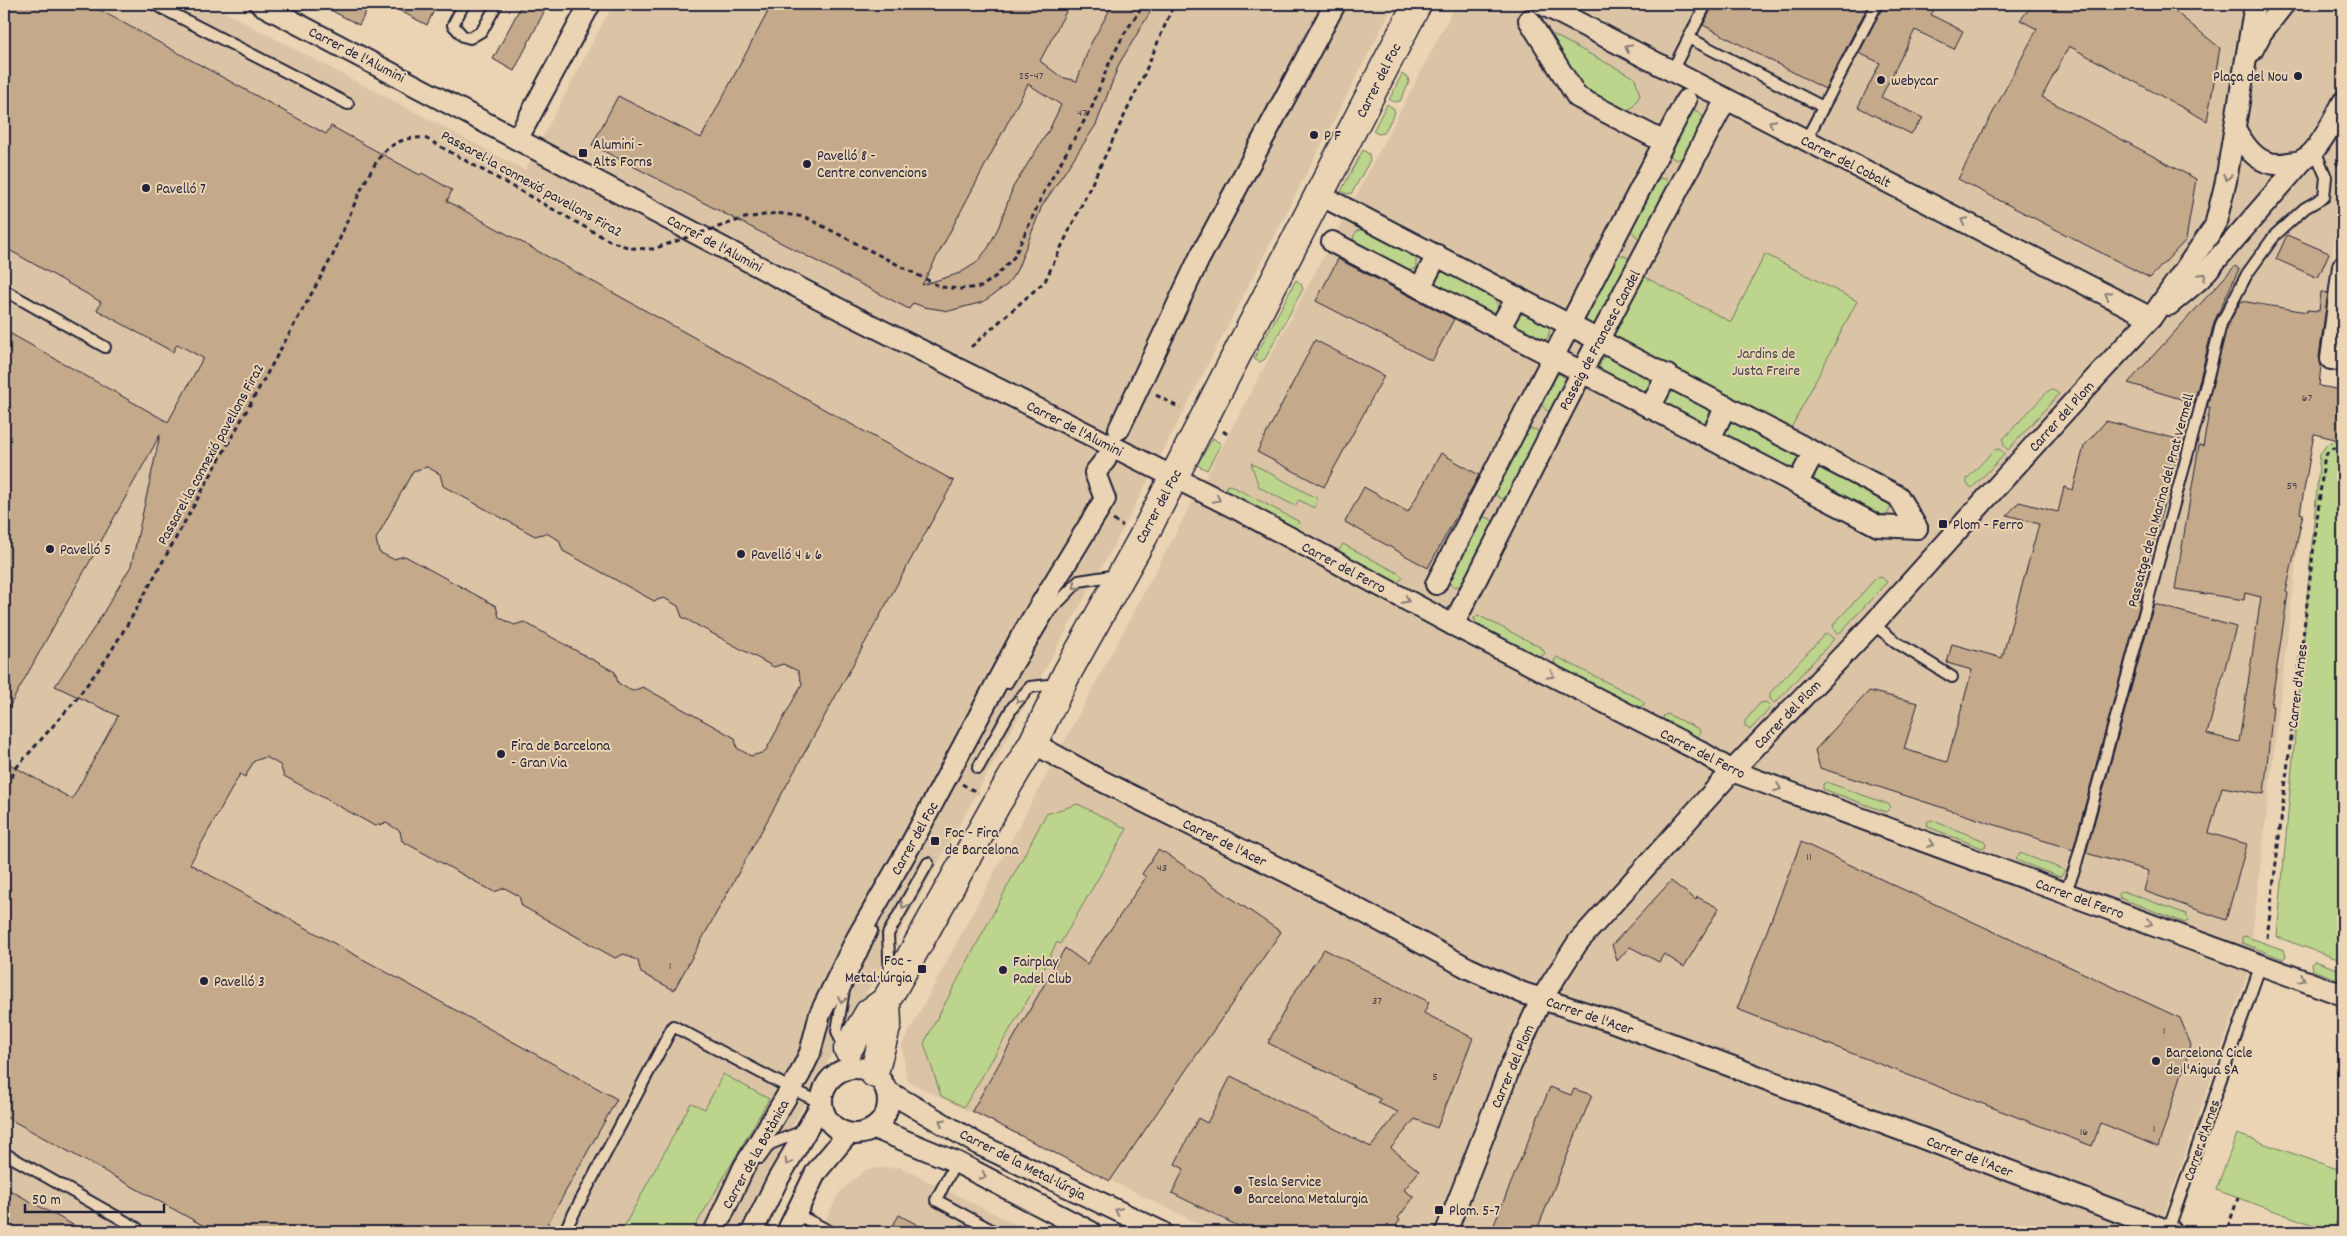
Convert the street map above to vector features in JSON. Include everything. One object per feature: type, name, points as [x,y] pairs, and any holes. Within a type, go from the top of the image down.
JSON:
[{"type":"street","name":"Carrer de l'Alumini","points":[[260,4],[518,138],[845,312],[1173,478]]},
{"type":"street","points":[[518,138],[590,4]]},
{"type":"street","points":[[1120,427],[1200,259],[1335,4]]},
{"type":"street","name":"Carrer del Foc","points":[[844,1058],[869,1013],[889,997],[1032,743],[1173,478],[1418,4]]},
{"type":"street","name":"Carrer del Cobalt","points":[[1542,4],[2151,318]]},
{"type":"street","points":[[2151,318],[2215,226],[2226,181],[2255,4]]},
{"type":"street","points":[[2244,66],[2262,32],[2284,4]]},
{"type":"street","points":[[1529,20],[1577,97],[1664,142]]},
{"type":"street","name":"Passeig de Francesc Candel","points":[[1453,626],[1599,339],[1726,99]]},
{"type":"street","points":[[1436,584],[1686,100]]},
{"type":"street","points":[[2151,318],[2200,279],[2309,154],[2328,130],[2343,102]]},
{"type":"street","points":[[2235,129],[2248,151],[2261,161],[2281,164],[2309,154]]},
{"type":"street","points":[[1654,161],[1685,176]]},
{"type":"street","points":[[1320,195],[1898,496],[1917,528],[1878,526],[1332,242]]},
{"type":"street","name":"Passeig de Francesc Candel","points":[[1614,239],[1644,254]]},
{"type":"street","points":[[1420,288],[1437,255]]},
{"type":"street","points":[[2337,360],[2343,266]]},
{"type":"street","points":[[1498,329],[1517,297]]},
{"type":"street","name":"Carrer del Plom","points":[[1446,1232],[1511,1065],[1542,998],[1578,942],[1732,771],[1873,624],[2151,318]]},
{"type":"street","points":[[1650,408],[1667,375]]},
{"type":"street","points":[[1710,438],[1726,406]]},
{"type":"street","name":"Passeig de Francesc Candel","points":[[1526,410],[1554,426]]},
{"type":"street","points":[[1797,484],[1814,452]]},
{"type":"street","name":"Carrer del Foc","points":[[794,1083],[810,1053],[820,1014],[857,938],[912,844],[1021,638],[1105,499],[1100,466]]},
{"type":"street","name":"Carrer del Ferro","points":[[1173,478],[1237,509],[1453,626],[1698,750],[1732,771],[2343,995]]},
{"type":"street","points":[[1478,502],[1509,515]]},
{"type":"street","name":"Carrer de l'Acer","points":[[1032,743],[1100,780],[1315,886],[1468,968],[1523,993],[1608,1020],[2170,1231]]},
{"type":"street","points":[[821,1104],[830,1124],[848,1134],[866,1133],[882,1121],[887,1112],[888,1101],[880,1082],[889,997]]},
{"type":"street","points":[[752,1232],[776,1181],[821,1104],[822,1090],[844,1058],[852,1068],[880,1082]]},
{"type":"street","name":"Carrer de la Metal·lúrgia","points":[[880,1082],[978,1144],[1162,1232]]},
{"type":"street","name":"Carrer de la Botànica","points":[[714,1232],[744,1167],[794,1083]]},
{"type":"street","name":"Carrer de la Metal·lúrgia","points":[[874,1128],[956,1162],[1091,1232]]},
{"type":"street","points":[[787,1232],[816,1172],[848,1134]]},
{"type":"lane","points":[[154,4],[348,104]]},
{"type":"lane","points":[[464,4],[453,25],[463,36],[470,38],[482,31],[496,4]]},
{"type":"lane","points":[[1672,71],[1706,4]]},
{"type":"lane","points":[[1806,140],[1876,4]]},
{"type":"lane","points":[[1689,38],[1822,108]]},
{"type":"lane","name":"Passatge de la Marina del Prat Vermell","points":[[2065,893],[2075,868],[2221,324],[2247,274],[2275,235],[2305,208],[2324,197],[2326,176],[2309,154]]},
{"type":"lane","points":[[4,290],[105,347]]},
{"type":"lane","points":[[844,1058],[837,1031],[844,990],[873,928],[1005,686],[1050,611],[1079,581],[1122,575]]},
{"type":"lane","points":[[1873,624],[1896,642],[1952,677]]},
{"type":"lane","points":[[978,768],[1012,708],[1030,687],[1062,684]]},
{"type":"lane","points":[[889,997],[888,934],[928,863]]},
{"type":"lane","name":"Carrer d'Arnes","points":[[2170,1231],[2262,964]]},
{"type":"lane","points":[[564,1232],[673,1026],[794,1083],[821,1104]]},
{"type":"lane","points":[[722,1232],[751,1170],[770,1144],[807,1130]]},
{"type":"lane","points":[[4,1153],[137,1228]]},
{"type":"lane","points":[[956,1162],[936,1200],[995,1232]]},
{"type":"lane","points":[[796,1214],[831,1232]]},
{"type":"path","name":"Passarel·la connexió pavellons Fira2","points":[[4,794],[16,768],[74,702],[107,658],[133,615],[333,255],[350,213],[374,166],[385,151],[397,142],[413,137],[426,138],[610,241],[630,248],[654,249],[745,218],[777,213],[806,217],[941,287],[960,289],[981,287],[996,276],[1014,257],[1044,192],[1092,108],[1124,34],[1144,4]]},
{"type":"path","points":[[971,347],[1045,281],[1143,77],[1174,4]]},
{"type":"path","points":[[2343,207],[2343,225]]},
{"type":"path","points":[[1149,392],[1180,408]]},
{"type":"path","points":[[1220,430],[1230,436]]},
{"type":"path","name":"Carrer d'Arnes","points":[[2267,938],[2324,461],[2327,453],[2332,448],[2343,449]]},
{"type":"path","points":[[2228,1227],[2238,1198]]},
{"type":"shaded area","name":"Fira de Barcelona - Gran Via","points":[[4,4],[209,4],[525,170],[613,4],[1394,4],[1126,523],[776,1156],[739,1232],[4,1232]]},
{"type":"shaded area","points":[[1456,4],[2343,4],[2343,175],[2248,972],[2158,1232],[1216,1232],[907,1081],[902,1045],[1349,209]]},
{"type":"shaded area","points":[[900,1167],[1031,1232],[820,1232],[839,1193],[866,1169]]},
{"type":"green space","points":[[1552,34],[1635,78],[1640,95],[1633,107],[1626,111],[1616,111],[1585,95],[1548,35]]},
{"type":"green space","points":[[1402,74],[1408,78],[1409,83],[1400,101],[1389,100]]},
{"type":"green space","points":[[1387,104],[1395,112],[1384,133],[1378,134],[1373,131]]},
{"type":"green space","points":[[1690,110],[1700,113],[1705,123],[1688,156],[1676,160],[1671,157],[1668,151]]},
{"type":"green space","points":[[1363,150],[1369,154],[1370,160],[1352,193],[1347,194],[1341,191]]},
{"type":"green space","points":[[1657,178],[1667,179],[1671,189],[1643,237],[1637,237],[1629,228],[1652,181]]},
{"type":"green space","points":[[1358,230],[1365,230],[1413,255],[1416,259],[1416,268],[1405,273],[1353,243],[1354,235]]},
{"type":"green space","points":[[1618,254],[1627,257],[1630,261],[1597,325],[1591,324],[1584,316],[1612,257]]},
{"type":"green space","name":"Jardins de Justa Freire","points":[[1765,254],[1857,301],[1789,432],[1609,339],[1643,276],[1731,322]]},
{"type":"green space","points":[[1446,272],[1494,298],[1498,306],[1497,310],[1487,315],[1435,286],[1435,278],[1440,273]]},
{"type":"green space","points":[[1296,280],[1303,289],[1265,359],[1260,362],[1254,359]]},
{"type":"green space","points":[[1526,314],[1547,325],[1550,329],[1548,338],[1540,342],[1515,327],[1515,319],[1520,315]]},
{"type":"green space","points":[[1613,354],[1652,378],[1651,388],[1639,394],[1600,371],[1602,360]]},
{"type":"green space","points":[[1560,374],[1567,380],[1553,411],[1547,411],[1539,402],[1554,375]]},
{"type":"green space","points":[[1672,389],[1712,410],[1710,420],[1704,425],[1669,409],[1664,399]]},
{"type":"green space","points":[[2053,390],[2059,394],[2008,450],[2004,446],[2003,439],[2048,391]]},
{"type":"green space","points":[[1739,419],[1802,457],[1794,471],[1726,436],[1728,425]]},
{"type":"green space","points":[[1527,428],[1537,430],[1540,435],[1507,499],[1500,498],[1493,490]]},
{"type":"green space","points":[[1213,438],[1221,444],[1207,470],[1197,465]]},
{"type":"green space","points":[[2334,441],[2343,443],[2343,961],[2277,937],[2320,454],[2327,444]]},
{"type":"green space","points":[[1999,449],[2005,454],[1972,488],[1967,484],[1967,479],[1994,450]]},
{"type":"green space","points":[[1251,463],[1318,499],[1314,508],[1299,500],[1295,506],[1259,487]]},
{"type":"green space","points":[[1828,465],[1891,502],[1889,512],[1876,518],[1815,482],[1817,471]]},
{"type":"green space","points":[[1230,485],[1298,521],[1300,527],[1297,530],[1226,493],[1226,486]]},
{"type":"green space","points":[[1481,516],[1491,519],[1494,524],[1467,584],[1455,587],[1451,585],[1447,578]]},
{"type":"green space","points":[[1343,544],[1400,574],[1403,578],[1397,583],[1341,553],[1339,550]]},
{"type":"green space","points":[[1881,577],[1887,582],[1838,635],[1833,625],[1876,578]]},
{"type":"green space","points":[[1478,615],[1542,648],[1545,653],[1540,658],[1476,623],[1474,618]]},
{"type":"green space","points":[[1828,634],[1834,639],[1775,703],[1770,699],[1770,693],[1824,635]]},
{"type":"green space","points":[[1557,657],[1640,699],[1645,704],[1638,708],[1556,666],[1554,661]]},
{"type":"green space","points":[[1766,702],[1771,707],[1750,730],[1745,726],[1745,721],[1760,703]]},
{"type":"green space","points":[[1667,714],[1699,729],[1698,737],[1694,737],[1665,722],[1663,716]]},
{"type":"green space","points":[[1826,782],[1888,804],[1891,807],[1886,812],[1823,789],[1823,784]]},
{"type":"green space","name":"Fairplay Padel Club","points":[[1078,804],[1127,829],[1060,944],[1057,942],[1030,996],[964,1107],[941,1096],[924,1043],[1046,814]]},
{"type":"green space","points":[[1931,820],[1985,841],[1986,846],[1982,848],[1928,827],[1927,822]]},
{"type":"green space","points":[[2020,853],[2065,871],[2060,877],[2018,861],[2016,858]]},
{"type":"green space","points":[[2123,891],[2186,914],[2188,920],[2185,923],[2120,898],[2119,893]]},
{"type":"green space","points":[[2245,936],[2284,950],[2286,956],[2283,959],[2242,943],[2242,937]]},
{"type":"green space","points":[[2315,961],[2343,971],[2343,981],[2312,970],[2311,964]]},
{"type":"green space","points":[[723,1074],[769,1099],[692,1232],[621,1232],[691,1103],[705,1109]]},
{"type":"green space","points":[[2237,1134],[2343,1171],[2343,1201],[2333,1232],[2216,1190]]},
{"type":"building","points":[[4,4],[89,4],[326,134],[331,126],[420,175],[422,173],[452,190],[447,201],[954,481],[674,990],[641,973],[638,961],[624,954],[615,958],[522,906],[519,896],[505,888],[494,892],[402,841],[400,831],[386,823],[375,826],[284,776],[280,765],[266,757],[254,761],[245,777],[240,774],[190,864],[617,1099],[543,1232],[215,1232],[4,1116],[4,761],[72,799],[118,716],[55,686],[96,625],[131,566],[160,435],[4,716],[4,330],[168,422],[203,358],[177,344],[173,352],[97,310],[101,302],[4,247]],"holes":[[[427,467],[440,474],[443,486],[535,536],[546,533],[559,540],[563,551],[654,601],[664,598],[678,606],[682,617],[774,667],[783,664],[798,671],[802,684],[765,752],[751,756],[737,748],[735,738],[643,687],[632,691],[618,683],[615,672],[524,622],[514,625],[499,617],[496,606],[405,556],[393,559],[379,552],[376,539],[413,471]]]},
{"type":"building","points":[[319,4],[370,4],[359,25]]},
{"type":"building","points":[[387,4],[437,4],[427,25]]},
{"type":"building","points":[[522,4],[548,4],[514,71],[493,59]]},
{"type":"building","name":"Pavelló 8 - Centre convencions","points":[[772,4],[1070,4],[1040,61],[1061,77],[1077,81],[1090,45],[1113,4],[1155,4],[1119,64],[1096,125],[1042,206],[1017,270],[1007,285],[983,302],[949,311],[924,307],[913,303],[909,309],[592,145],[618,96],[701,138]],"holes":[[[1028,84],[1061,105],[1049,130],[1013,187],[999,226],[988,248],[976,263],[960,273],[922,285]]]},
{"type":"building","points":[[1714,4],[1869,4],[1825,89],[1703,25]]},
{"type":"building","name":"webycar","points":[[1884,4],[1937,4],[1931,15],[1963,31],[1954,49],[1915,30],[1881,97],[1923,118],[1911,134],[1858,107],[1880,63],[1859,53]]},
{"type":"building","points":[[2033,4],[2166,4],[2220,48],[2207,121],[2069,46],[2042,97],[2196,179],[2186,240],[2150,278],[1958,179],[2037,29],[2020,20]]},
{"type":"building","points":[[2287,235],[2329,253],[2318,278],[2276,259]]},
{"type":"building","points":[[1338,259],[1454,319],[1432,361],[1316,301]]},
{"type":"building","points":[[2235,266],[2239,269],[2214,322],[2194,403],[2128,383]]},
{"type":"building","points":[[2321,292],[2328,293],[2319,357],[2321,365],[2319,386],[2343,390],[2343,441],[2314,434],[2300,513],[2303,514],[2286,592],[2288,593],[2271,706],[2273,706],[2264,794],[2222,787],[2209,833],[2247,844],[2226,920],[2144,891],[2149,871],[2086,853],[2154,604],[2236,627],[2207,734],[2239,742],[2261,597],[2245,593],[2244,600],[2175,589],[2199,445],[2203,446],[2210,407],[2207,407],[2227,326],[2241,301],[2307,312],[2307,310],[2319,311]]},
{"type":"building","points":[[1315,340],[1384,376],[1324,487],[1257,452]]},
{"type":"building","points":[[2106,421],[2181,440],[2138,600],[2141,600],[2073,850],[1820,768],[1815,750],[1869,691],[1918,703],[1904,749],[1947,762],[1972,670],[1947,663],[1952,644],[2002,658],[2039,524],[2007,515],[2019,502],[2058,512],[2064,487],[2073,490],[2084,446]]},
{"type":"building","points":[[1441,453],[1479,475],[1428,568],[1345,522],[1364,487],[1408,512]]},
{"type":"building","points":[[1801,842],[2180,1018],[2191,1045],[2158,1147],[2101,1123],[2092,1146],[1737,1009]]},
{"type":"building","points":[[1158,850],[1164,852],[1281,932],[1110,1181],[972,1111],[1065,948],[1087,964],[1146,877],[1142,874]]},
{"type":"building","points":[[1671,881],[1696,900],[1697,897],[1719,908],[1684,967],[1664,954],[1659,962],[1630,947],[1617,961],[1612,945]]},
{"type":"building","points":[[1324,949],[1429,1002],[1424,1013],[1473,1038],[1437,1128],[1415,1119],[1391,1148],[1419,1171],[1404,1190],[1414,1197],[1398,1218],[1400,1220],[1391,1232],[1250,1232],[1172,1193],[1184,1169],[1175,1164],[1198,1118],[1207,1123],[1231,1076],[1371,1147],[1398,1112],[1378,1103],[1380,1099],[1268,1043],[1290,999]]},
{"type":"building","points":[[1550,1087],[1571,1095],[1574,1089],[1592,1095],[1536,1232],[1491,1232]]},
{"type":"building","points":[[4,1187],[86,1232],[4,1232]]},
{"type":"building","points":[[899,1215],[931,1232],[889,1232]]},
{"type":"place","name":"Plaça del Nou","points":[[2298,76]]},
{"type":"place","name":"webycar","points":[[1881,80]]},
{"type":"place","name":"P F","points":[[1314,135]]},
{"type":"place","name":"Alumini - Alts Forns","points":[[583,153]]},
{"type":"place","name":"Pavelló 8 - Centre convencions","points":[[807,164]]},
{"type":"place","name":"Pavelló 7","points":[[146,188]]},
{"type":"place","name":"Plom - Ferro","points":[[1943,524]]},
{"type":"place","name":"Pavelló 5","points":[[50,549]]},
{"type":"place","name":"Pavelló 4 & 6","points":[[741,554]]},
{"type":"place","name":"Fira de Barcelona - Gran Via","points":[[501,754]]},
{"type":"place","name":"Foc - Fira de Barcelona","points":[[935,841]]},
{"type":"place","name":"Foc - Metal·lúrgia","points":[[922,969]]},
{"type":"place","name":"Fairplay Padel Club","points":[[1003,970]]},
{"type":"place","name":"Pavelló 3","points":[[204,981]]},
{"type":"place","name":"Barcelona Cicle de l'Aigua SA","points":[[2156,1061]]},
{"type":"place","name":"Tesla Service Barcelona Metalurgia","points":[[1238,1190]]},
{"type":"place","name":"Plom. 5-7","points":[[1439,1210]]}]
